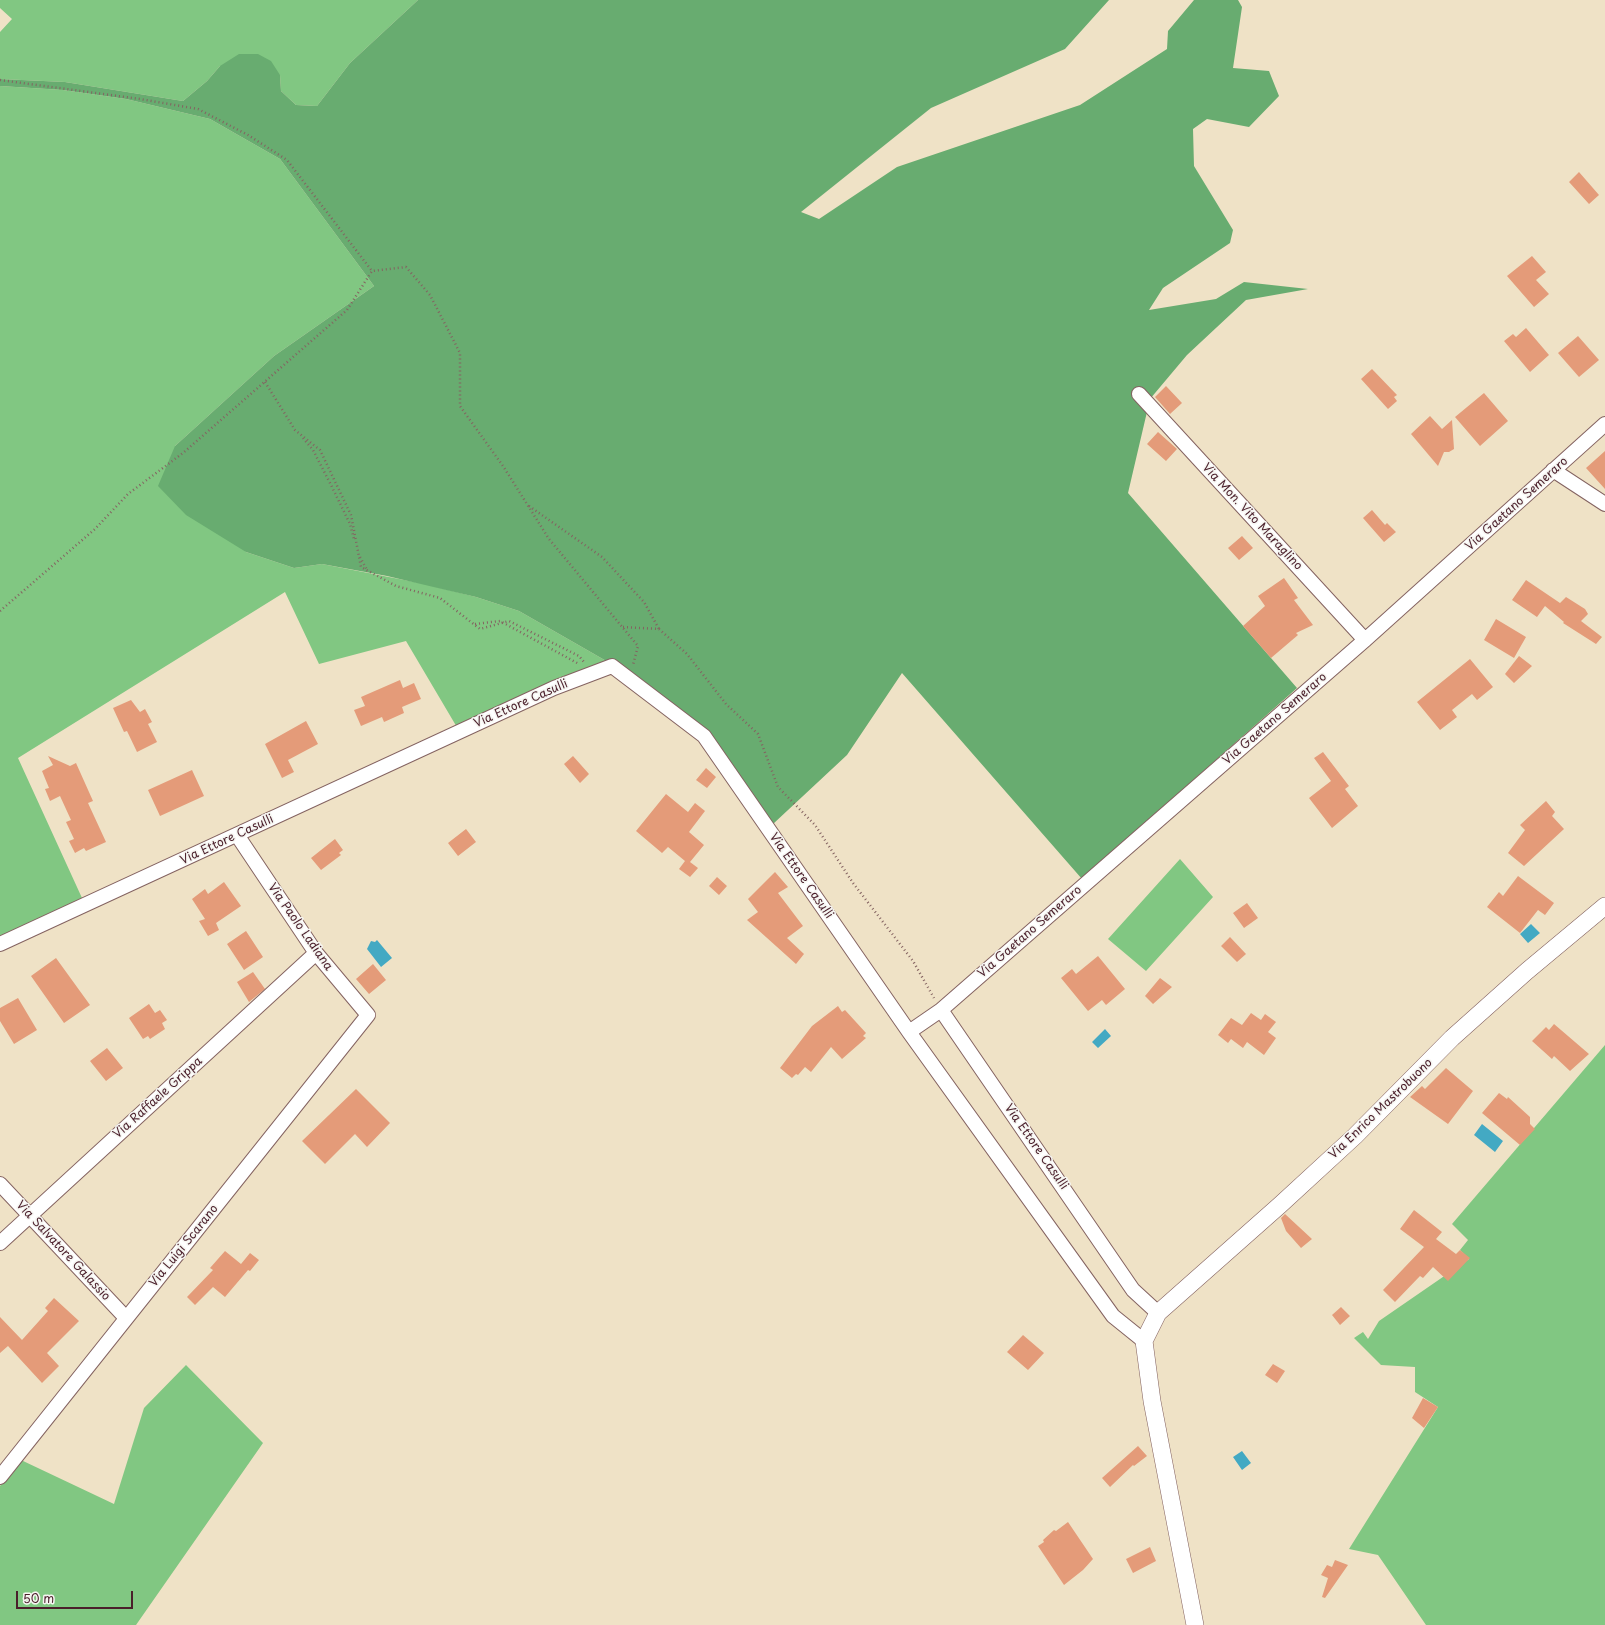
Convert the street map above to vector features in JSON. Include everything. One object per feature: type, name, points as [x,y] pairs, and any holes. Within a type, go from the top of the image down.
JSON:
[{"type":"street","name":"Via Mon. Vito Maraglino","points":[[1139,394],[1365,640]]},
{"type":"street","name":"Via Gaetano Semeraro","points":[[941,1010],[1365,640],[1605,424]]},
{"type":"street","points":[[1553,470],[1605,504]]},
{"type":"street","name":"Via Ettore Casulli","points":[[0,944],[554,688],[612,666],[704,736],[909,1032],[1113,1316],[1144,1341]]},
{"type":"street","name":"Via Paolo Ladiana","points":[[237,835],[316,953],[368,1015]]},
{"type":"street","name":"Via Enrico Mastrobuono","points":[[1158,1313],[1280,1205],[1355,1136],[1458,1033],[1605,906]]},
{"type":"street","name":"Via Raffaele Grippa","points":[[0,1243],[316,953]]},
{"type":"street","name":"Via Ettore Casulli","points":[[941,1010],[1133,1290],[1158,1313]]},
{"type":"street","points":[[909,1032],[941,1010]]},
{"type":"street","name":"Via Luigi Scarano","points":[[0,1477],[368,1015]]},
{"type":"street","name":"Via Salvatore Galassio","points":[[0,1184],[126,1318]]},
{"type":"street","points":[[1158,1313],[1144,1341],[1152,1401],[1195,1625]]},
{"type":"path","points":[[0,80],[140,99],[198,109],[242,132],[287,160],[372,271]]},
{"type":"path","points":[[372,271],[406,267],[430,295],[460,353],[460,406],[503,466],[549,539],[638,646],[629,678]]},
{"type":"path","points":[[0,611],[95,529],[128,494],[183,453],[347,310],[372,271]]},
{"type":"path","points":[[264,382],[295,430],[320,450],[351,515],[361,567],[396,586],[440,598],[480,629],[509,621],[579,656],[595,672]]},
{"type":"path","points":[[264,382],[284,414],[313,450],[350,524],[358,552],[368,573],[397,585],[422,592],[443,602],[474,624],[500,621],[595,672]]},
{"type":"path","points":[[528,505],[602,557],[644,602],[659,629],[688,654],[726,704],[758,734],[778,787],[815,825],[853,883],[913,961],[941,1010]]},
{"type":"path","points":[[622,627],[659,629]]},
{"type":"green space","points":[[0,0],[418,0],[350,63],[317,106],[296,105],[281,91],[280,75],[220,66],[207,81],[183,101],[65,82],[0,79],[0,32],[12,19],[0,8]]},
{"type":"green space","points":[[418,0],[1109,0],[1065,49],[931,108],[801,212],[819,219],[897,167],[1080,105],[1167,49],[1168,31],[1194,0],[1238,0],[1242,7],[1233,68],[1269,71],[1279,96],[1249,127],[1207,119],[1193,129],[1194,166],[1233,230],[1230,243],[1163,288],[1149,310],[1216,299],[1244,282],[1308,289],[1246,300],[1187,355],[1150,399],[1128,493],[1297,688],[1082,879],[902,673],[847,755],[773,824],[705,732],[615,666],[519,611],[476,597],[387,576],[322,564],[294,568],[246,552],[186,515],[158,486],[175,446],[274,356],[374,286],[280,159],[210,119],[126,99],[63,90],[0,86],[0,79],[65,82],[183,101],[207,81],[220,66],[239,54],[258,54],[271,61],[280,75],[281,91],[296,105],[317,106],[350,63]]},
{"type":"green space","points":[[0,86],[63,90],[126,99],[210,119],[280,159],[374,286],[274,356],[175,446],[246,552],[294,568],[322,564],[425,584],[476,597],[519,611],[615,666],[458,729],[406,641],[319,664],[285,592],[18,758],[82,898],[0,939]]},
{"type":"green space","points":[[1180,859],[1213,897],[1146,971],[1108,939]]},
{"type":"green space","points":[[1605,1045],[1605,1625],[1426,1625],[1378,1555],[1349,1549],[1438,1407],[1415,1392],[1415,1367],[1381,1365],[1354,1338],[1363,1332],[1368,1339],[1379,1321],[1469,1259],[1460,1250],[1468,1240],[1452,1224]]},
{"type":"green space","points":[[186,1365],[263,1443],[136,1625],[0,1625],[0,1486],[21,1460],[114,1504],[144,1408]]},
{"type":"water","points":[[1531,924],[1540,933],[1528,943],[1520,934]]},
{"type":"water","points":[[377,940],[392,958],[381,967],[367,949],[371,941],[375,942]]},
{"type":"water","points":[[1105,1029],[1111,1036],[1098,1048],[1092,1042]]},
{"type":"water","points":[[1482,1124],[1503,1141],[1495,1152],[1474,1135]]},
{"type":"water","points":[[1242,1451],[1251,1463],[1242,1470],[1233,1457]]},
{"type":"building","points":[[1579,172],[1599,195],[1589,204],[1569,182]]},
{"type":"building","points":[[1532,256],[1546,272],[1536,280],[1549,294],[1534,307],[1507,276]]},
{"type":"building","points":[[1526,328],[1549,355],[1530,372],[1504,341],[1513,334],[1516,337]]},
{"type":"building","points":[[1578,336],[1599,360],[1579,377],[1558,353]]},
{"type":"building","points":[[1372,369],[1397,395],[1394,397],[1397,401],[1388,409],[1361,379]]},
{"type":"building","points":[[1166,386],[1182,403],[1170,414],[1155,397]]},
{"type":"building","points":[[1484,393],[1508,421],[1480,446],[1455,417]]},
{"type":"building","points":[[1430,416],[1442,429],[1452,420],[1454,449],[1449,452],[1444,452],[1438,466],[1411,434]]},
{"type":"building","points":[[1158,432],[1177,449],[1166,461],[1147,444]]},
{"type":"building","points":[[1605,451],[1605,489],[1586,468]]},
{"type":"building","points":[[1372,510],[1385,525],[1387,523],[1396,532],[1384,542],[1363,518]]},
{"type":"building","points":[[1242,536],[1253,548],[1239,560],[1228,548]]},
{"type":"building","points":[[1284,578],[1298,598],[1294,600],[1313,625],[1296,633],[1298,635],[1271,658],[1243,626],[1265,606],[1258,596]]},
{"type":"building","points":[[1526,580],[1560,603],[1566,597],[1585,609],[1588,614],[1581,621],[1602,637],[1596,644],[1563,623],[1564,622],[1545,606],[1537,617],[1512,600]]},
{"type":"building","points":[[1496,619],[1526,637],[1514,658],[1484,640]]},
{"type":"building","points":[[1519,656],[1532,666],[1514,683],[1505,674]]},
{"type":"building","points":[[1470,659],[1493,687],[1477,700],[1472,694],[1452,710],[1457,717],[1440,730],[1417,702]]},
{"type":"building","points":[[400,680],[403,688],[414,683],[421,699],[402,707],[404,713],[384,722],[382,717],[361,726],[354,710],[365,706],[361,697]]},
{"type":"building","points":[[131,700],[140,712],[145,709],[152,722],[148,724],[157,742],[137,752],[127,731],[124,732],[113,708]]},
{"type":"building","points":[[306,721],[318,744],[288,760],[294,772],[282,778],[265,744]]},
{"type":"building","points":[[1323,752],[1349,786],[1345,789],[1358,806],[1332,828],[1309,798],[1331,781],[1314,758]]},
{"type":"building","points":[[48,756],[70,766],[76,763],[93,801],[88,803],[106,842],[86,851],[84,848],[75,853],[69,841],[74,839],[66,822],[71,820],[60,796],[50,801],[45,789],[49,788],[42,771],[53,765]]},
{"type":"building","points":[[573,756],[589,774],[580,783],[564,764]]},
{"type":"building","points":[[706,768],[716,777],[707,788],[696,780]]},
{"type":"building","points":[[192,770],[204,796],[160,816],[148,790]]},
{"type":"building","points":[[666,794],[688,812],[695,803],[705,811],[689,832],[704,845],[690,862],[698,868],[690,877],[679,869],[685,861],[668,847],[662,853],[636,831]]},
{"type":"building","points":[[1546,801],[1555,812],[1552,816],[1564,829],[1524,866],[1508,853],[1525,830],[1520,825]]},
{"type":"building","points":[[466,829],[476,842],[458,856],[448,843]]},
{"type":"building","points":[[335,839],[343,850],[339,853],[341,855],[321,870],[311,858]]},
{"type":"building","points":[[775,872],[788,887],[778,893],[803,926],[787,938],[804,954],[796,964],[747,920],[758,912],[748,899]]},
{"type":"building","points":[[1518,876],[1554,903],[1545,915],[1538,910],[1520,933],[1487,907],[1499,892],[1503,896]]},
{"type":"building","points":[[717,877],[727,886],[719,895],[709,886]]},
{"type":"building","points":[[224,882],[241,906],[216,923],[219,930],[208,936],[199,921],[205,919],[192,899],[205,889],[208,894]]},
{"type":"building","points":[[1247,903],[1258,918],[1244,928],[1233,913]]},
{"type":"building","points":[[246,931],[263,957],[244,970],[227,944]]},
{"type":"building","points":[[1230,937],[1246,954],[1237,962],[1221,946]]},
{"type":"building","points":[[1098,956],[1125,989],[1106,1005],[1102,1000],[1088,1011],[1061,978],[1072,969],[1076,974]]},
{"type":"building","points":[[56,958],[90,1005],[64,1023],[31,976]]},
{"type":"building","points":[[373,964],[386,980],[369,994],[356,979]]},
{"type":"building","points":[[253,972],[265,989],[249,1002],[237,982]]},
{"type":"building","points":[[1160,978],[1172,987],[1153,1004],[1145,996]]},
{"type":"building","points":[[18,998],[37,1030],[14,1044],[0,1021],[0,1008]]},
{"type":"building","points":[[149,1004],[155,1013],[160,1010],[167,1020],[162,1023],[165,1029],[150,1039],[148,1036],[143,1039],[129,1018]]},
{"type":"building","points":[[838,1006],[842,1012],[845,1010],[866,1033],[863,1036],[866,1038],[842,1059],[831,1047],[811,1072],[805,1067],[798,1075],[796,1074],[792,1078],[780,1068],[812,1026]]},
{"type":"building","points":[[1251,1013],[1261,1020],[1265,1014],[1276,1022],[1268,1032],[1276,1038],[1264,1055],[1247,1042],[1243,1048],[1231,1039],[1228,1043],[1218,1035],[1231,1018],[1242,1025]]},
{"type":"building","points":[[1554,1024],[1589,1054],[1570,1071],[1554,1056],[1552,1059],[1532,1041],[1546,1027],[1549,1030]]},
{"type":"building","points":[[107,1048],[123,1068],[106,1081],[90,1061]]},
{"type":"building","points":[[1446,1068],[1473,1091],[1448,1124],[1410,1097],[1422,1086],[1425,1089]]},
{"type":"building","points":[[356,1089],[390,1123],[367,1147],[355,1134],[325,1164],[302,1141]]},
{"type":"building","points":[[1499,1093],[1507,1099],[1508,1097],[1530,1117],[1530,1124],[1535,1129],[1520,1145],[1482,1113]]},
{"type":"building","points":[[1414,1210],[1442,1232],[1436,1239],[1456,1254],[1460,1250],[1470,1258],[1448,1281],[1433,1267],[1423,1278],[1420,1276],[1395,1302],[1383,1290],[1424,1247],[1400,1229]]},
{"type":"building","points":[[1285,1214],[1312,1239],[1301,1248],[1286,1231],[1281,1218]]},
{"type":"building","points":[[225,1251],[241,1264],[250,1253],[259,1260],[250,1271],[248,1270],[225,1297],[213,1287],[195,1305],[187,1297],[213,1270],[210,1268]]},
{"type":"building","points":[[54,1298],[79,1321],[47,1353],[59,1366],[42,1383],[8,1346],[0,1353],[0,1317],[22,1340],[48,1311],[45,1308]]},
{"type":"building","points":[[1341,1307],[1350,1316],[1340,1325],[1332,1315]]},
{"type":"building","points":[[1023,1335],[1044,1353],[1028,1370],[1007,1352]]},
{"type":"building","points":[[1273,1364],[1285,1371],[1277,1383],[1265,1375]]},
{"type":"building","points":[[1423,1398],[1438,1407],[1424,1428],[1412,1418]]},
{"type":"building","points":[[1138,1446],[1147,1456],[1134,1466],[1133,1465],[1110,1487],[1102,1478]]},
{"type":"building","points":[[1068,1522],[1093,1559],[1083,1570],[1064,1585],[1038,1546],[1044,1542],[1043,1540],[1054,1530],[1056,1531]]},
{"type":"building","points":[[1150,1547],[1156,1561],[1133,1573],[1126,1559]]},
{"type":"building","points":[[1335,1560],[1348,1565],[1325,1598],[1322,1597],[1328,1578],[1321,1575],[1327,1565],[1332,1567]]}]
